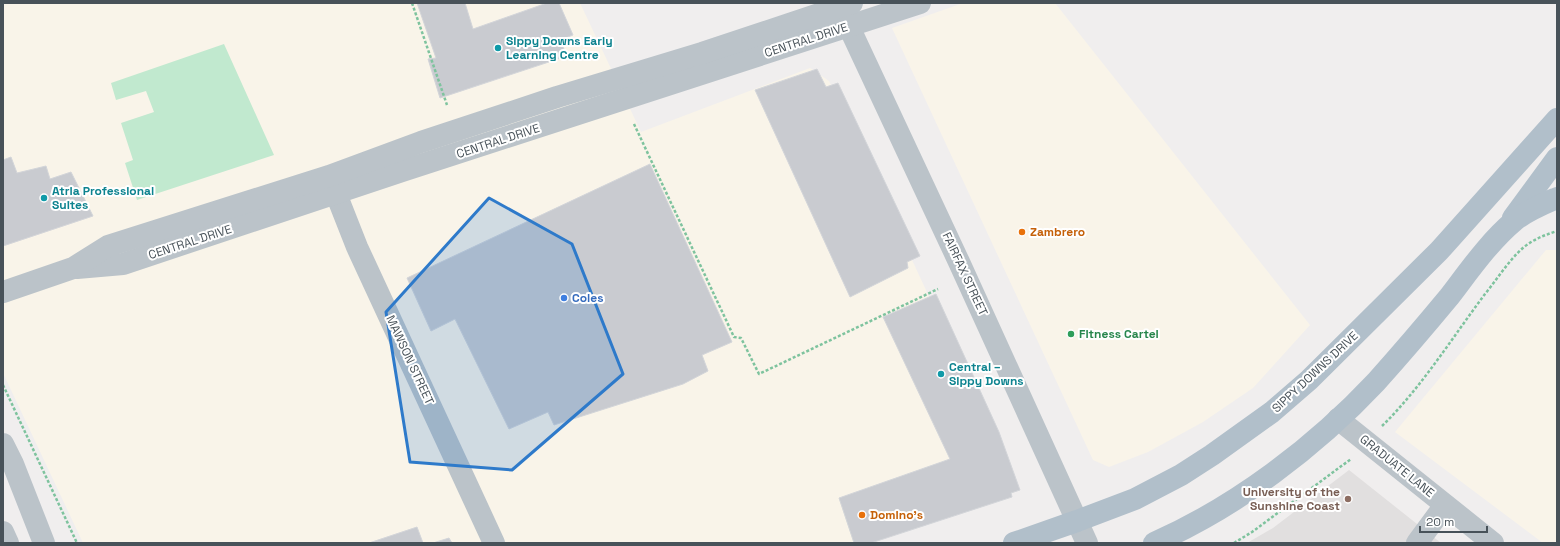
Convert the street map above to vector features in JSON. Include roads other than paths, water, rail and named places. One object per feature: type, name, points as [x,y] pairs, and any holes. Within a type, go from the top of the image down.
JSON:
[{"type":"main road","name":"SIPPY DOWNS DRIVE","points":[[1014,543],[1078,521],[1135,498],[1181,475],[1218,451],[1272,412],[1325,365],[1439,252],[1557,119]]},
{"type":"main road","points":[[1154,543],[1207,516],[1243,494],[1307,446],[1338,419],[1375,383],[1416,336],[1500,235],[1557,158]]},
{"type":"main road","points":[[1500,235],[1522,216],[1557,198]]},
{"type":"street","name":"CENTRAL DRIVE","points":[[3,292],[73,268],[123,264],[332,185],[421,142],[557,97],[702,53],[847,12],[920,3]]},
{"type":"street","name":"FAIRFAX STREET","points":[[847,12],[1087,543]]},
{"type":"street","name":"MAWSON STREET","points":[[332,185],[357,247],[494,543]]},
{"type":"street","name":"GRADUATE LANE","points":[[1338,419],[1493,543]]},
{"type":"street","points":[[3,444],[44,543]]},
{"type":"street","points":[[1416,543],[1445,505]]},
{"type":"street","points":[[3,532],[8,543]]},
{"type":"place","name":"Sippy Downs Early Learning Centre","points":[[498,48]]},
{"type":"place","name":"Atria Professional Suites","points":[[44,198]]},
{"type":"place","name":"Zambrero","points":[[1022,232]]},
{"type":"place","name":"Coles","points":[[564,298]]},
{"type":"place","name":"Fitness Cartel","points":[[1071,334]]},
{"type":"place","name":"Central – Sippy Downs","points":[[941,374]]},
{"type":"place","name":"University of the Sunshine Coast","points":[[1348,499]]},
{"type":"place","name":"Domino's","points":[[862,515]]}]
